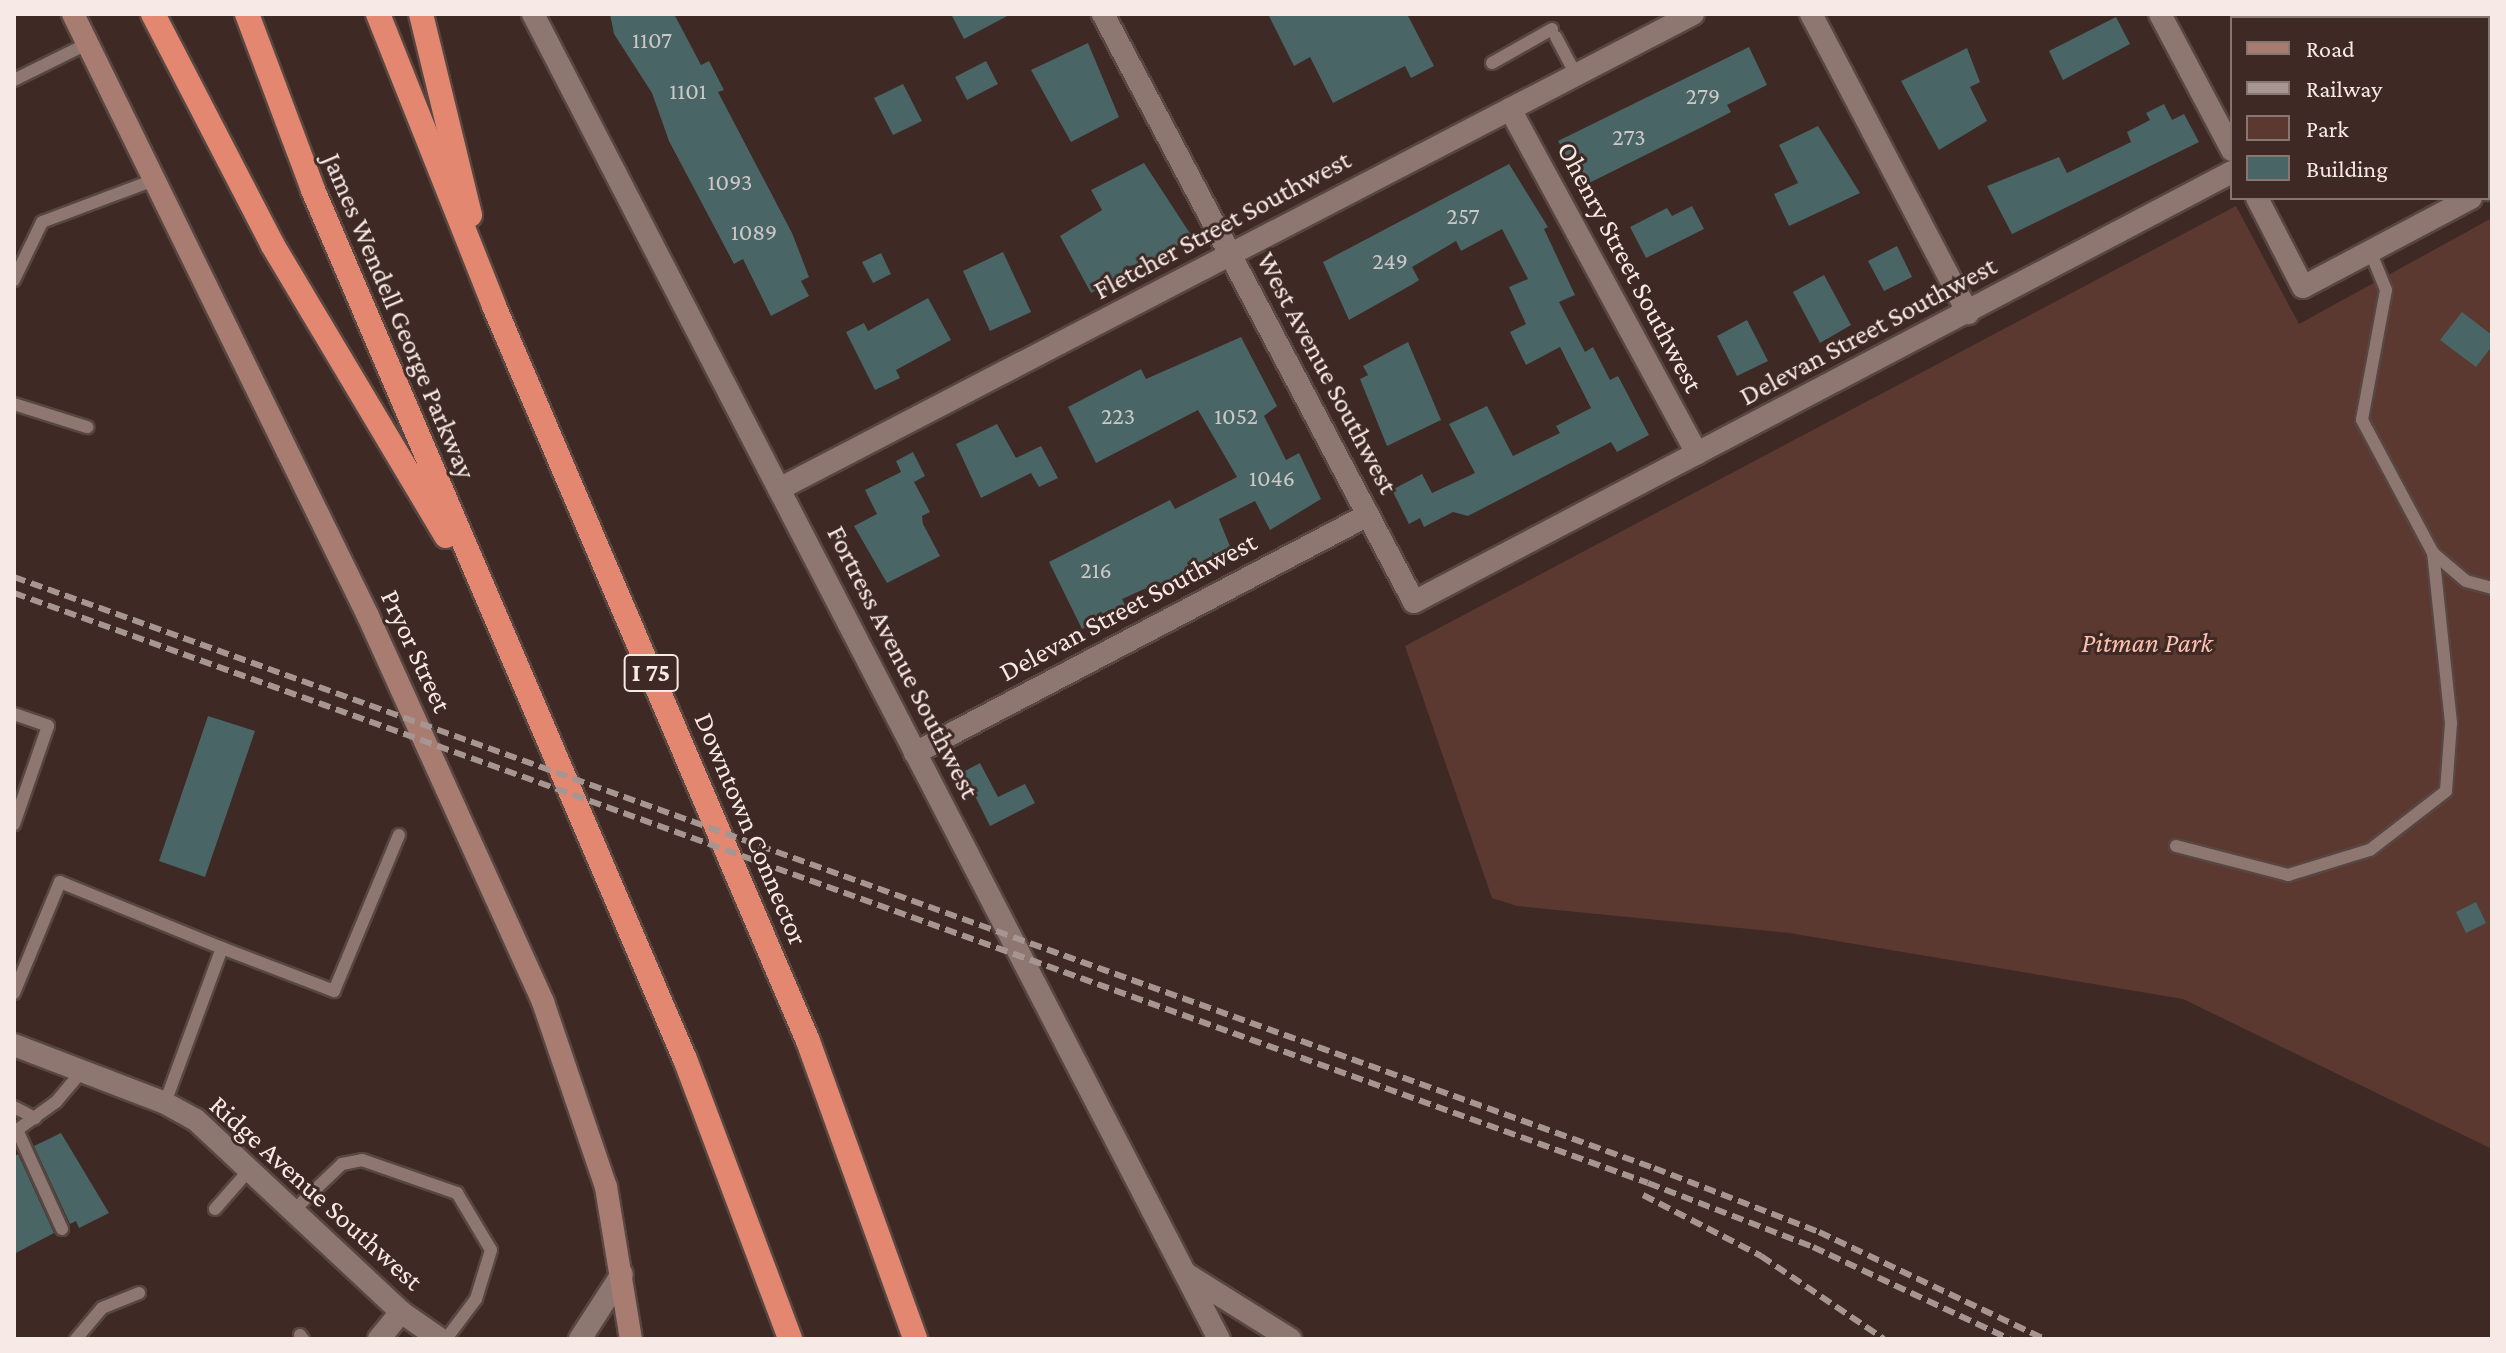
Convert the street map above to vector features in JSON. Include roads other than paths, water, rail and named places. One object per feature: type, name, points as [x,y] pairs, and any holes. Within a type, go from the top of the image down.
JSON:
[{"type":"highway","points":[[153,14],[265,231],[503,640],[685,1059],[790,1339]]},
{"type":"highway","name":"James Wendell George Parkway","points":[[247,14],[313,190],[503,640]]},
{"type":"highway","name":"I 75","points":[[378,14],[494,306]]},
{"type":"highway","points":[[421,14],[494,306]]},
{"type":"highway","name":"Downtown Connector","points":[[494,306],[808,1041],[915,1339]]},
{"type":"main road","name":"Pryor Street","points":[[73,14],[368,616],[543,1002],[589,1126],[622,1274],[631,1339]]},
{"type":"street","name":"Fortress Avenue Southwest","points":[[533,14],[1219,1339]]},
{"type":"street","name":"West Avenue Southwest","points":[[1104,14],[1414,602],[1530,542]]},
{"type":"street","name":"Fletcher Street Southwest","points":[[779,489],[1693,14]]},
{"type":"street","points":[[1811,14],[1968,313]]},
{"type":"street","points":[[2160,14],[2230,146]]},
{"type":"street","name":"Ohenry Street Southwest","points":[[1510,109],[1697,454]]},
{"type":"street","name":"Delevan Street Southwest","points":[[1530,542],[2230,173]]},
{"type":"street","points":[[2258,200],[2303,287],[2467,200]]},
{"type":"street","name":"Delevan Street Southwest","points":[[915,753],[1368,515]]},
{"type":"street","name":"Ridge Avenue Southwest","points":[[14,1045],[165,1103],[196,1120],[295,1209],[401,1312],[440,1339]]},
{"type":"street","points":[[580,1339],[622,1274]]},
{"type":"street","points":[[1185,1274],[1290,1339]]},
{"type":"street","points":[[379,1339],[401,1312]]},
{"type":"lane","points":[[1492,63],[1554,33],[1576,75]]},
{"type":"lane","points":[[14,80],[87,44]]},
{"type":"lane","points":[[14,280],[42,222],[154,180]]},
{"type":"lane","points":[[2371,253],[2386,290],[2362,420],[2433,553],[2466,581],[2492,588]]},
{"type":"lane","points":[[14,404],[87,427]]},
{"type":"lane","points":[[2176,846],[2288,875],[2370,850],[2446,791],[2451,723],[2433,553]]},
{"type":"lane","points":[[14,714],[48,726],[14,824]]},
{"type":"lane","points":[[14,993],[60,882],[334,991],[399,835]]},
{"type":"lane","points":[[165,1103],[222,948]]},
{"type":"lane","points":[[62,1229],[18,1137],[18,1127],[35,1118],[82,1071]]},
{"type":"lane","points":[[14,1107],[35,1118]]},
{"type":"lane","points":[[295,1209],[342,1164],[362,1160],[457,1193],[491,1250],[476,1299],[446,1339]]},
{"type":"lane","points":[[215,1209],[250,1169]]},
{"type":"lane","points":[[76,1339],[102,1308],[139,1293]]},
{"type":"railway","points":[[14,577],[1654,1168],[1819,1232],[2044,1339]]},
{"type":"railway","points":[[14,593],[1648,1183],[1813,1247],[2009,1339]]},
{"type":"railway","points":[[1643,1195],[1761,1256],[1884,1339]]},
{"type":"park label","name":"Pitman Park","points":[[2147,643]]}]
